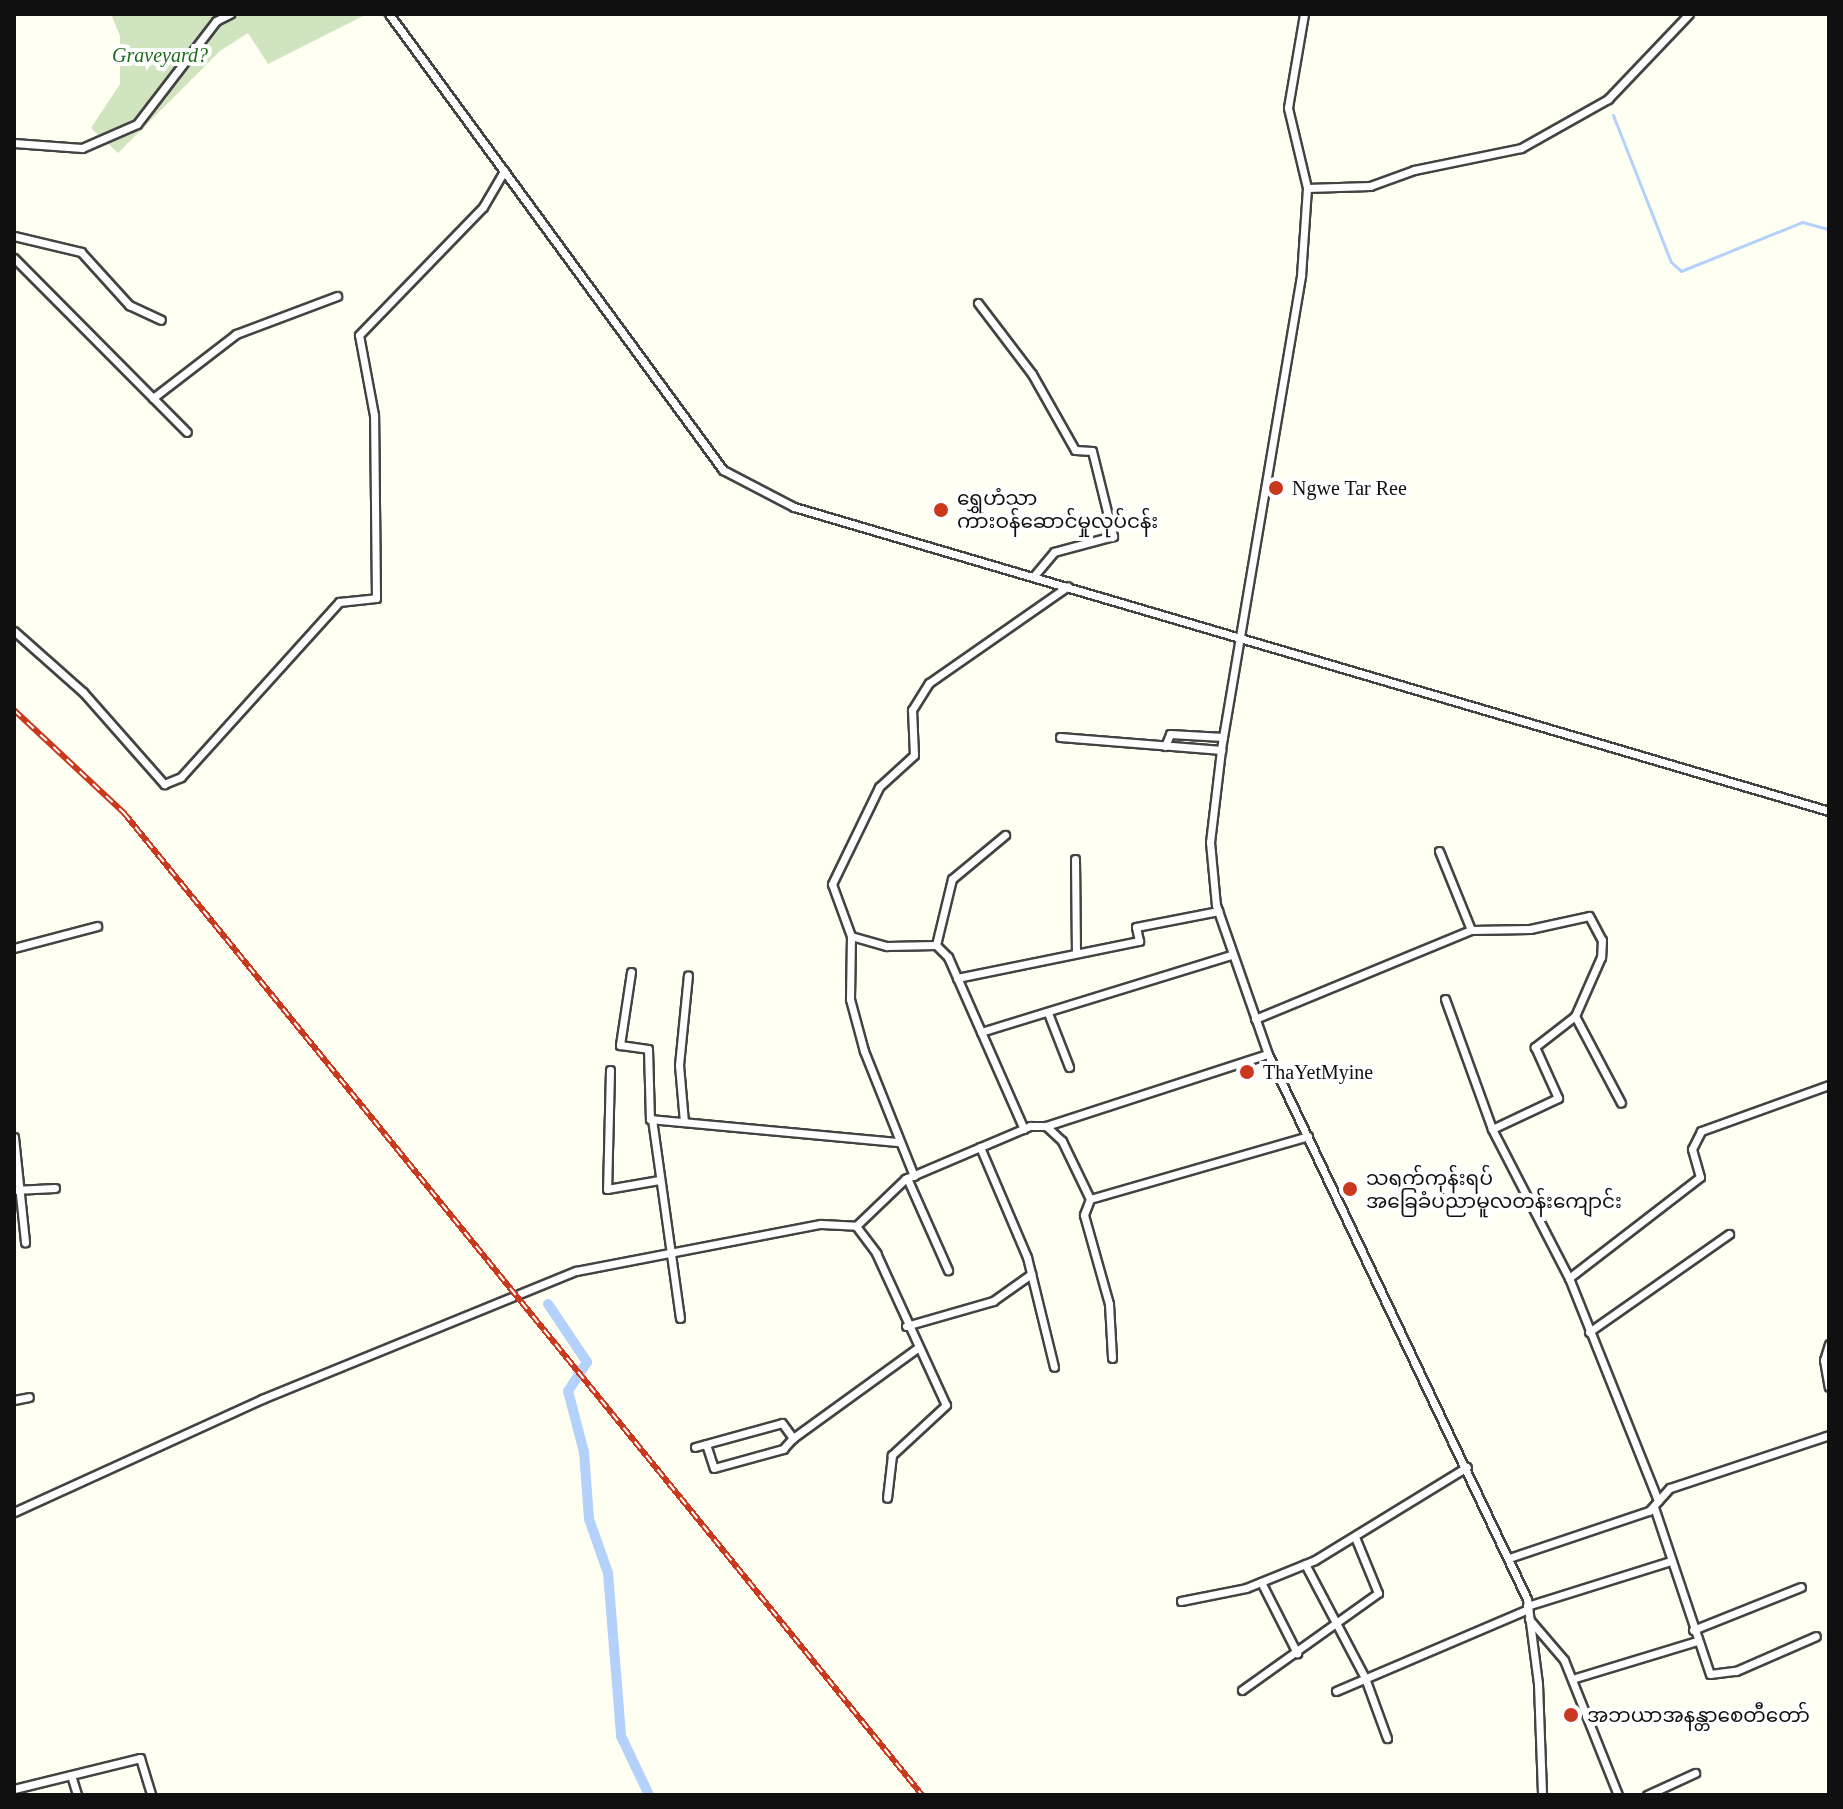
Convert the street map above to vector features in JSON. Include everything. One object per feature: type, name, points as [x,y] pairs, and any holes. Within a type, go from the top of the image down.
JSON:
[{"type":"street","points":[[14,143],[82,148],[137,124],[216,21],[230,14]]},
{"type":"street","points":[[389,14],[723,470],[794,507],[1829,811]]},
{"type":"street","points":[[1304,14],[1288,108],[1307,188],[1296,314],[1238,635],[1221,750],[1210,842],[1218,911],[1268,1054],[1467,1467],[1509,1558],[1528,1608],[1542,1795]]},
{"type":"street","points":[[1307,188],[1356,188],[1521,148],[1608,99],[1689,14]]},
{"type":"street","points":[[14,631],[83,692],[164,784],[181,777],[339,602],[376,598],[374,415],[359,335],[483,207],[504,171]]},
{"type":"street","points":[[14,236],[81,252],[129,305],[161,320]]},
{"type":"street","points":[[14,258],[187,432]]},
{"type":"street","points":[[153,398],[236,334],[337,296]]},
{"type":"street","points":[[978,303],[1032,374],[1075,450],[1092,451],[1113,536],[1054,552],[1034,576]]},
{"type":"street","points":[[948,1270],[910,1177],[850,999],[851,936],[832,884],[879,787],[914,755],[912,710],[929,683],[1068,586]]},
{"type":"street","points":[[1165,746],[1170,734],[1223,737]]},
{"type":"street","points":[[1060,737],[1221,750]]},
{"type":"street","points":[[1005,835],[952,879],[936,945],[957,978],[1024,1129]]},
{"type":"street","points":[[1439,851],[1471,930]]},
{"type":"street","points":[[1075,859],[1076,953]]},
{"type":"street","points":[[957,978],[1139,941],[1136,927],[1218,911]]},
{"type":"street","points":[[1255,1019],[1471,930],[1530,929],[1589,916],[1595,921],[1601,957],[1575,1016],[1535,1043],[1558,1098],[1492,1129]]},
{"type":"street","points":[[14,948],[97,926]]},
{"type":"street","points":[[851,936],[887,946],[936,945]]},
{"type":"street","points":[[981,1032],[1231,955]]},
{"type":"street","points":[[631,972],[620,1045],[648,1049],[659,1180],[680,1318]]},
{"type":"street","points":[[684,1122],[679,1065],[688,975]]},
{"type":"street","points":[[1445,999],[1492,1129],[1569,1278],[1656,1504],[1697,1641],[1715,1677],[1816,1636]]},
{"type":"street","points":[[1048,1013],[1069,1067]]},
{"type":"street","points":[[1575,1016],[1621,1103]]},
{"type":"street","points":[[14,1512],[512,1294],[576,1271],[821,1224],[856,1226],[910,1177],[980,1147],[1024,1129],[1046,1126],[1268,1054]]},
{"type":"street","points":[[610,1070],[607,1189],[659,1180]]},
{"type":"street","points":[[1569,1278],[1700,1177],[1692,1149],[1701,1131],[1829,1085]]},
{"type":"street","points":[[652,1119],[899,1142]]},
{"type":"street","points":[[1046,1126],[1062,1141],[1090,1199],[1084,1215],[1109,1304],[1112,1358]]},
{"type":"street","points":[[1090,1199],[1308,1136]]},
{"type":"street","points":[[14,1137],[17,1190],[25,1242]]},
{"type":"street","points":[[980,1147],[1031,1274],[1054,1367]]},
{"type":"street","points":[[17,1190],[55,1188]]},
{"type":"street","points":[[856,1226],[876,1253],[916,1349],[946,1405],[892,1455],[887,1498]]},
{"type":"street","points":[[1589,1332],[1729,1234]]},
{"type":"street","points":[[906,1326],[993,1301],[1008,1284],[1031,1274]]},
{"type":"street","points":[[1829,1344],[1824,1360],[1829,1387]]},
{"type":"street","points":[[706,1444],[714,1468],[783,1449],[793,1438],[916,1349]]},
{"type":"street","points":[[14,1400],[29,1397]]},
{"type":"street","points":[[695,1447],[782,1423],[793,1438]]},
{"type":"street","points":[[1509,1558],[1656,1504],[1670,1488],[1829,1435]]},
{"type":"street","points":[[1181,1601],[1261,1582],[1305,1564],[1355,1537],[1467,1467]]},
{"type":"street","points":[[1242,1690],[1336,1626],[1378,1593],[1355,1537]]},
{"type":"street","points":[[1336,1691],[1528,1608],[1671,1561]]},
{"type":"street","points":[[1305,1564],[1365,1678],[1387,1738]]},
{"type":"street","points":[[1261,1582],[1297,1653]]},
{"type":"street","points":[[1693,1630],[1801,1587]]},
{"type":"street","points":[[1529,1619],[1549,1636],[1572,1679],[1618,1795]]},
{"type":"street","points":[[1572,1679],[1697,1641]]},
{"type":"street","points":[[14,1789],[140,1758],[151,1795]]},
{"type":"street","points":[[1647,1795],[1695,1773]]},
{"type":"street","points":[[71,1775],[77,1795]]},
{"type":"green space","name":"Graveyard?","points":[[111,14],[363,16],[268,64],[248,33],[220,51],[118,153],[91,128],[120,84],[120,36]]},
{"type":"waterway","points":[[1613,115],[1671,262],[1681,271],[1802,222],[1829,229]]},
{"type":"waterway","points":[[548,1304],[587,1362],[568,1391],[584,1452],[589,1519],[608,1573],[621,1736],[649,1795]]},
{"type":"railway","points":[[14,710],[124,813],[922,1795]]},
{"type":"place","name":"Ngwe Tar Ree","points":[[1276,488]]},
{"type":"place","name":"ရွှေဟံသာ ကားဝန်ဆောင်မှုလုပ်ငန်း","points":[[941,510]]},
{"type":"place","name":"ThaYetMyine","points":[[1247,1072]]},
{"type":"place","name":"သရက်ကုန်းရပ် အခြေခံပညာမူလတန်းကျောင်း","points":[[1350,1189]]},
{"type":"place","name":"အဘယာအနန္တာစေတီတော်","points":[[1571,1715]]}]
